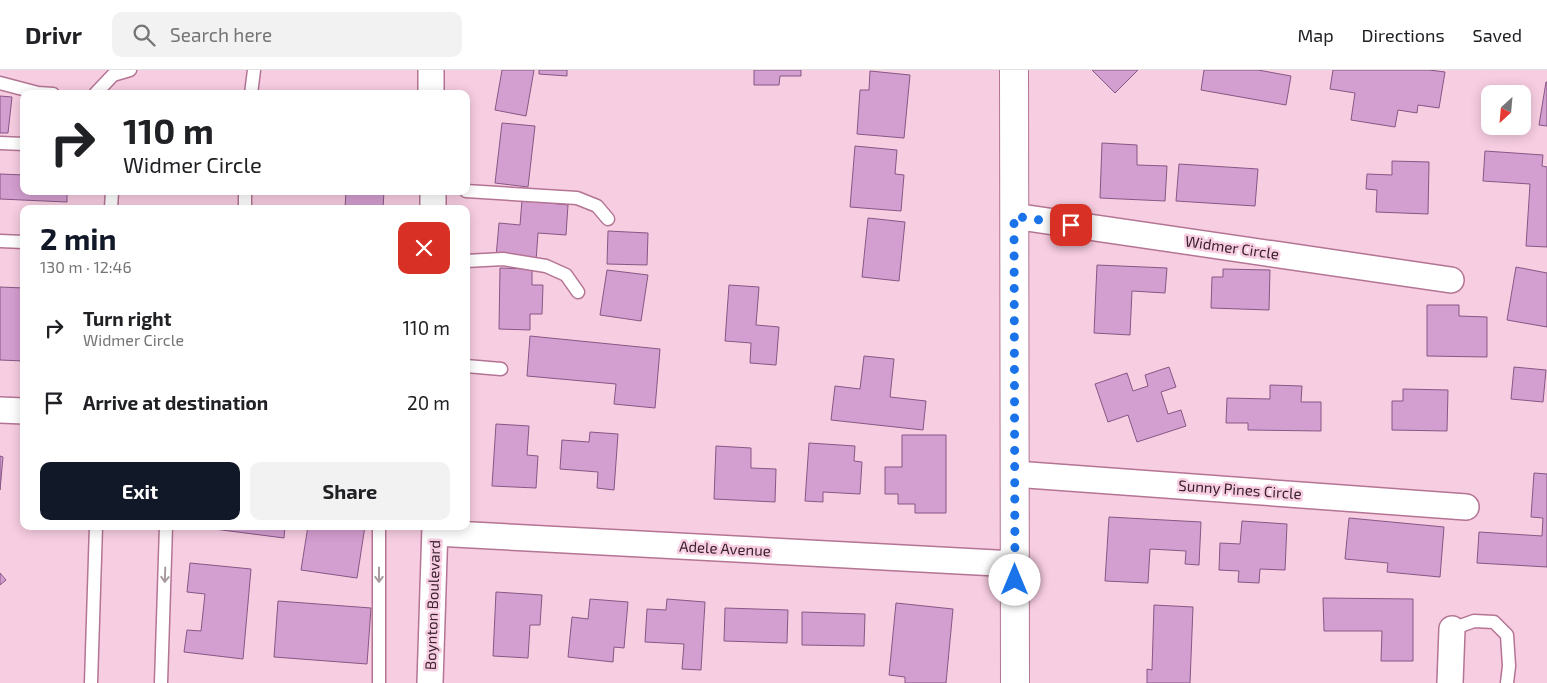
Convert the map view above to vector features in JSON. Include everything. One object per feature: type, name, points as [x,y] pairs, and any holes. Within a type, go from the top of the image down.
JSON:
[{"type":"main road","points":[[1014,70],[1015,683]]},
{"type":"street","points":[[431,70],[432,90]]},
{"type":"street","name":"Widmer Circle","points":[[1014,216],[1451,280]]},
{"type":"street","points":[[0,410],[20,411]]},
{"type":"street","name":"Sunny Pines Circle","points":[[1014,474],[1466,507]]},
{"type":"street","name":"Adele Avenue","points":[[435,530],[1015,564]]},
{"type":"street","name":"Boynton Boulevard","points":[[430,683],[435,530]]},
{"type":"street","points":[[1450,683],[1452,629]]},
{"type":"lane","points":[[99,90],[114,75],[130,70]]},
{"type":"lane","points":[[252,90],[254,70]]},
{"type":"lane","points":[[0,83],[27,90]]},
{"type":"lane","points":[[0,143],[20,144]]},
{"type":"lane","points":[[470,191],[577,198],[597,206],[608,219]]},
{"type":"lane","points":[[0,241],[20,242]]},
{"type":"lane","points":[[470,261],[503,259],[546,266],[566,275],[578,292]]},
{"type":"lane","points":[[470,366],[501,369]]},
{"type":"lane","points":[[91,683],[96,530]]},
{"type":"lane","points":[[162,683],[166,530]]},
{"type":"lane","points":[[379,530],[379,683]]},
{"type":"lane","points":[[1452,629],[1474,621],[1494,622],[1507,634],[1509,666],[1507,683]]},
{"type":"building","points":[[502,70],[534,70],[526,116],[495,110]]},
{"type":"building","points":[[539,70],[567,70],[567,76],[539,74]]},
{"type":"building","points":[[754,70],[801,70],[801,76],[780,76],[779,85],[754,85]]},
{"type":"building","points":[[1092,70],[1138,70],[1115,93]]},
{"type":"building","points":[[1204,70],[1258,70],[1291,76],[1286,105],[1201,90]]},
{"type":"building","points":[[1333,70],[1429,70],[1445,72],[1439,108],[1418,105],[1417,113],[1398,110],[1395,127],[1351,120],[1355,93],[1330,89]]},
{"type":"building","points":[[870,71],[910,75],[904,138],[857,134],[860,90],[869,90]]},
{"type":"building","points":[[1547,82],[1547,126],[1539,125]]},
{"type":"building","points":[[0,96],[12,97],[8,133],[0,133]]},
{"type":"building","points":[[502,123],[535,126],[528,187],[495,183]]},
{"type":"building","points":[[1102,143],[1137,145],[1137,165],[1167,166],[1165,201],[1100,198]]},
{"type":"building","points":[[855,146],[897,150],[895,174],[904,175],[901,211],[850,207]]},
{"type":"building","points":[[1485,151],[1543,155],[1542,166],[1547,167],[1547,247],[1526,246],[1530,184],[1483,181]]},
{"type":"building","points":[[1392,161],[1429,162],[1428,214],[1376,212],[1377,190],[1366,189],[1367,174],[1392,175]]},
{"type":"building","points":[[1179,164],[1258,169],[1255,206],[1176,201]]},
{"type":"building","points":[[0,174],[20,175],[20,195],[67,195],[67,202],[0,199]]},
{"type":"building","points":[[346,195],[384,195],[383,205],[345,205]]},
{"type":"building","points":[[522,200],[568,205],[566,235],[538,233],[536,261],[496,257],[499,223],[520,225]]},
{"type":"building","points":[[868,218],[905,222],[899,281],[862,277]]},
{"type":"building","points":[[608,231],[648,233],[647,265],[607,264]]},
{"type":"building","points":[[1097,265],[1167,268],[1165,293],[1132,291],[1130,335],[1094,333]]},
{"type":"building","points":[[1516,267],[1547,273],[1547,327],[1507,320]]},
{"type":"building","points":[[500,268],[532,269],[532,285],[543,285],[542,314],[530,314],[530,330],[499,329]]},
{"type":"building","points":[[1223,269],[1270,270],[1269,310],[1211,308],[1212,277],[1223,277]]},
{"type":"building","points":[[607,270],[648,275],[641,321],[600,315]]},
{"type":"building","points":[[729,285],[759,287],[756,325],[779,327],[776,365],[750,363],[751,343],[725,341]]},
{"type":"building","points":[[0,287],[20,288],[20,361],[0,360]]},
{"type":"building","points":[[1427,305],[1459,305],[1459,316],[1487,317],[1487,357],[1427,356]]},
{"type":"building","points":[[530,336],[660,349],[655,408],[614,404],[616,384],[527,376]]},
{"type":"building","points":[[864,356],[894,359],[890,397],[926,401],[923,430],[831,420],[835,386],[860,389]]},
{"type":"building","points":[[1169,367],[1176,387],[1161,392],[1168,414],[1181,410],[1186,426],[1137,442],[1128,415],[1108,422],[1095,384],[1127,373],[1133,391],[1148,386],[1145,375]]},
{"type":"building","points":[[1514,367],[1546,370],[1543,402],[1511,399]]},
{"type":"building","points":[[1270,385],[1302,386],[1301,402],[1321,402],[1321,431],[1248,430],[1248,423],[1226,423],[1227,398],[1270,399]]},
{"type":"building","points":[[1403,389],[1448,390],[1447,431],[1392,430],[1392,401],[1403,401]]},
{"type":"building","points":[[496,424],[529,426],[527,455],[538,456],[536,488],[492,486]]},
{"type":"building","points":[[590,432],[618,434],[614,490],[597,488],[598,472],[560,469],[562,440],[589,442]]},
{"type":"building","points":[[902,435],[946,435],[946,513],[915,513],[915,504],[898,504],[898,494],[885,494],[885,467],[902,467]]},
{"type":"building","points":[[809,443],[855,446],[854,461],[862,462],[860,494],[823,492],[823,502],[805,501]]},
{"type":"building","points":[[716,446],[751,448],[751,468],[776,469],[775,502],[714,499]]},
{"type":"building","points":[[0,456],[3,457],[0,490]]},
{"type":"building","points":[[1534,473],[1547,474],[1547,567],[1477,563],[1479,532],[1542,536],[1543,518],[1531,517]]},
{"type":"building","points":[[1109,517],[1201,522],[1199,565],[1185,564],[1186,551],[1150,549],[1148,583],[1105,581]]},
{"type":"building","points":[[1349,518],[1444,527],[1440,577],[1387,572],[1388,563],[1345,559]]},
{"type":"building","points":[[1242,521],[1287,524],[1285,570],[1260,569],[1259,583],[1238,582],[1239,571],[1219,570],[1220,543],[1240,544]]},
{"type":"building","points":[[222,530],[285,530],[284,538]]},
{"type":"building","points":[[307,530],[364,530],[357,578],[301,570]]},
{"type":"building","points":[[190,563],[251,569],[243,659],[184,652],[187,630],[201,631],[205,594],[187,592]]},
{"type":"building","points":[[0,573],[6,580],[0,585]]},
{"type":"building","points":[[496,592],[542,595],[540,625],[530,625],[528,658],[493,656]]},
{"type":"building","points":[[1323,598],[1413,599],[1413,661],[1381,661],[1382,631],[1324,631]]},
{"type":"building","points":[[590,599],[628,602],[624,648],[614,647],[613,662],[568,657],[572,617],[588,619]]},
{"type":"building","points":[[667,599],[705,602],[701,670],[682,669],[684,644],[645,642],[647,609],[666,610]]},
{"type":"building","points":[[278,601],[371,608],[367,664],[274,657]]},
{"type":"building","points":[[896,603],[953,609],[946,683],[905,683],[905,677],[889,675]]},
{"type":"building","points":[[1154,605],[1193,607],[1190,683],[1147,683],[1147,669],[1152,670]]},
{"type":"building","points":[[725,608],[788,610],[787,643],[724,641]]},
{"type":"building","points":[[802,612],[865,614],[864,646],[802,645]]},
{"type":"route","points":[[1015,580],[1014,216],[1071,225]]}]
